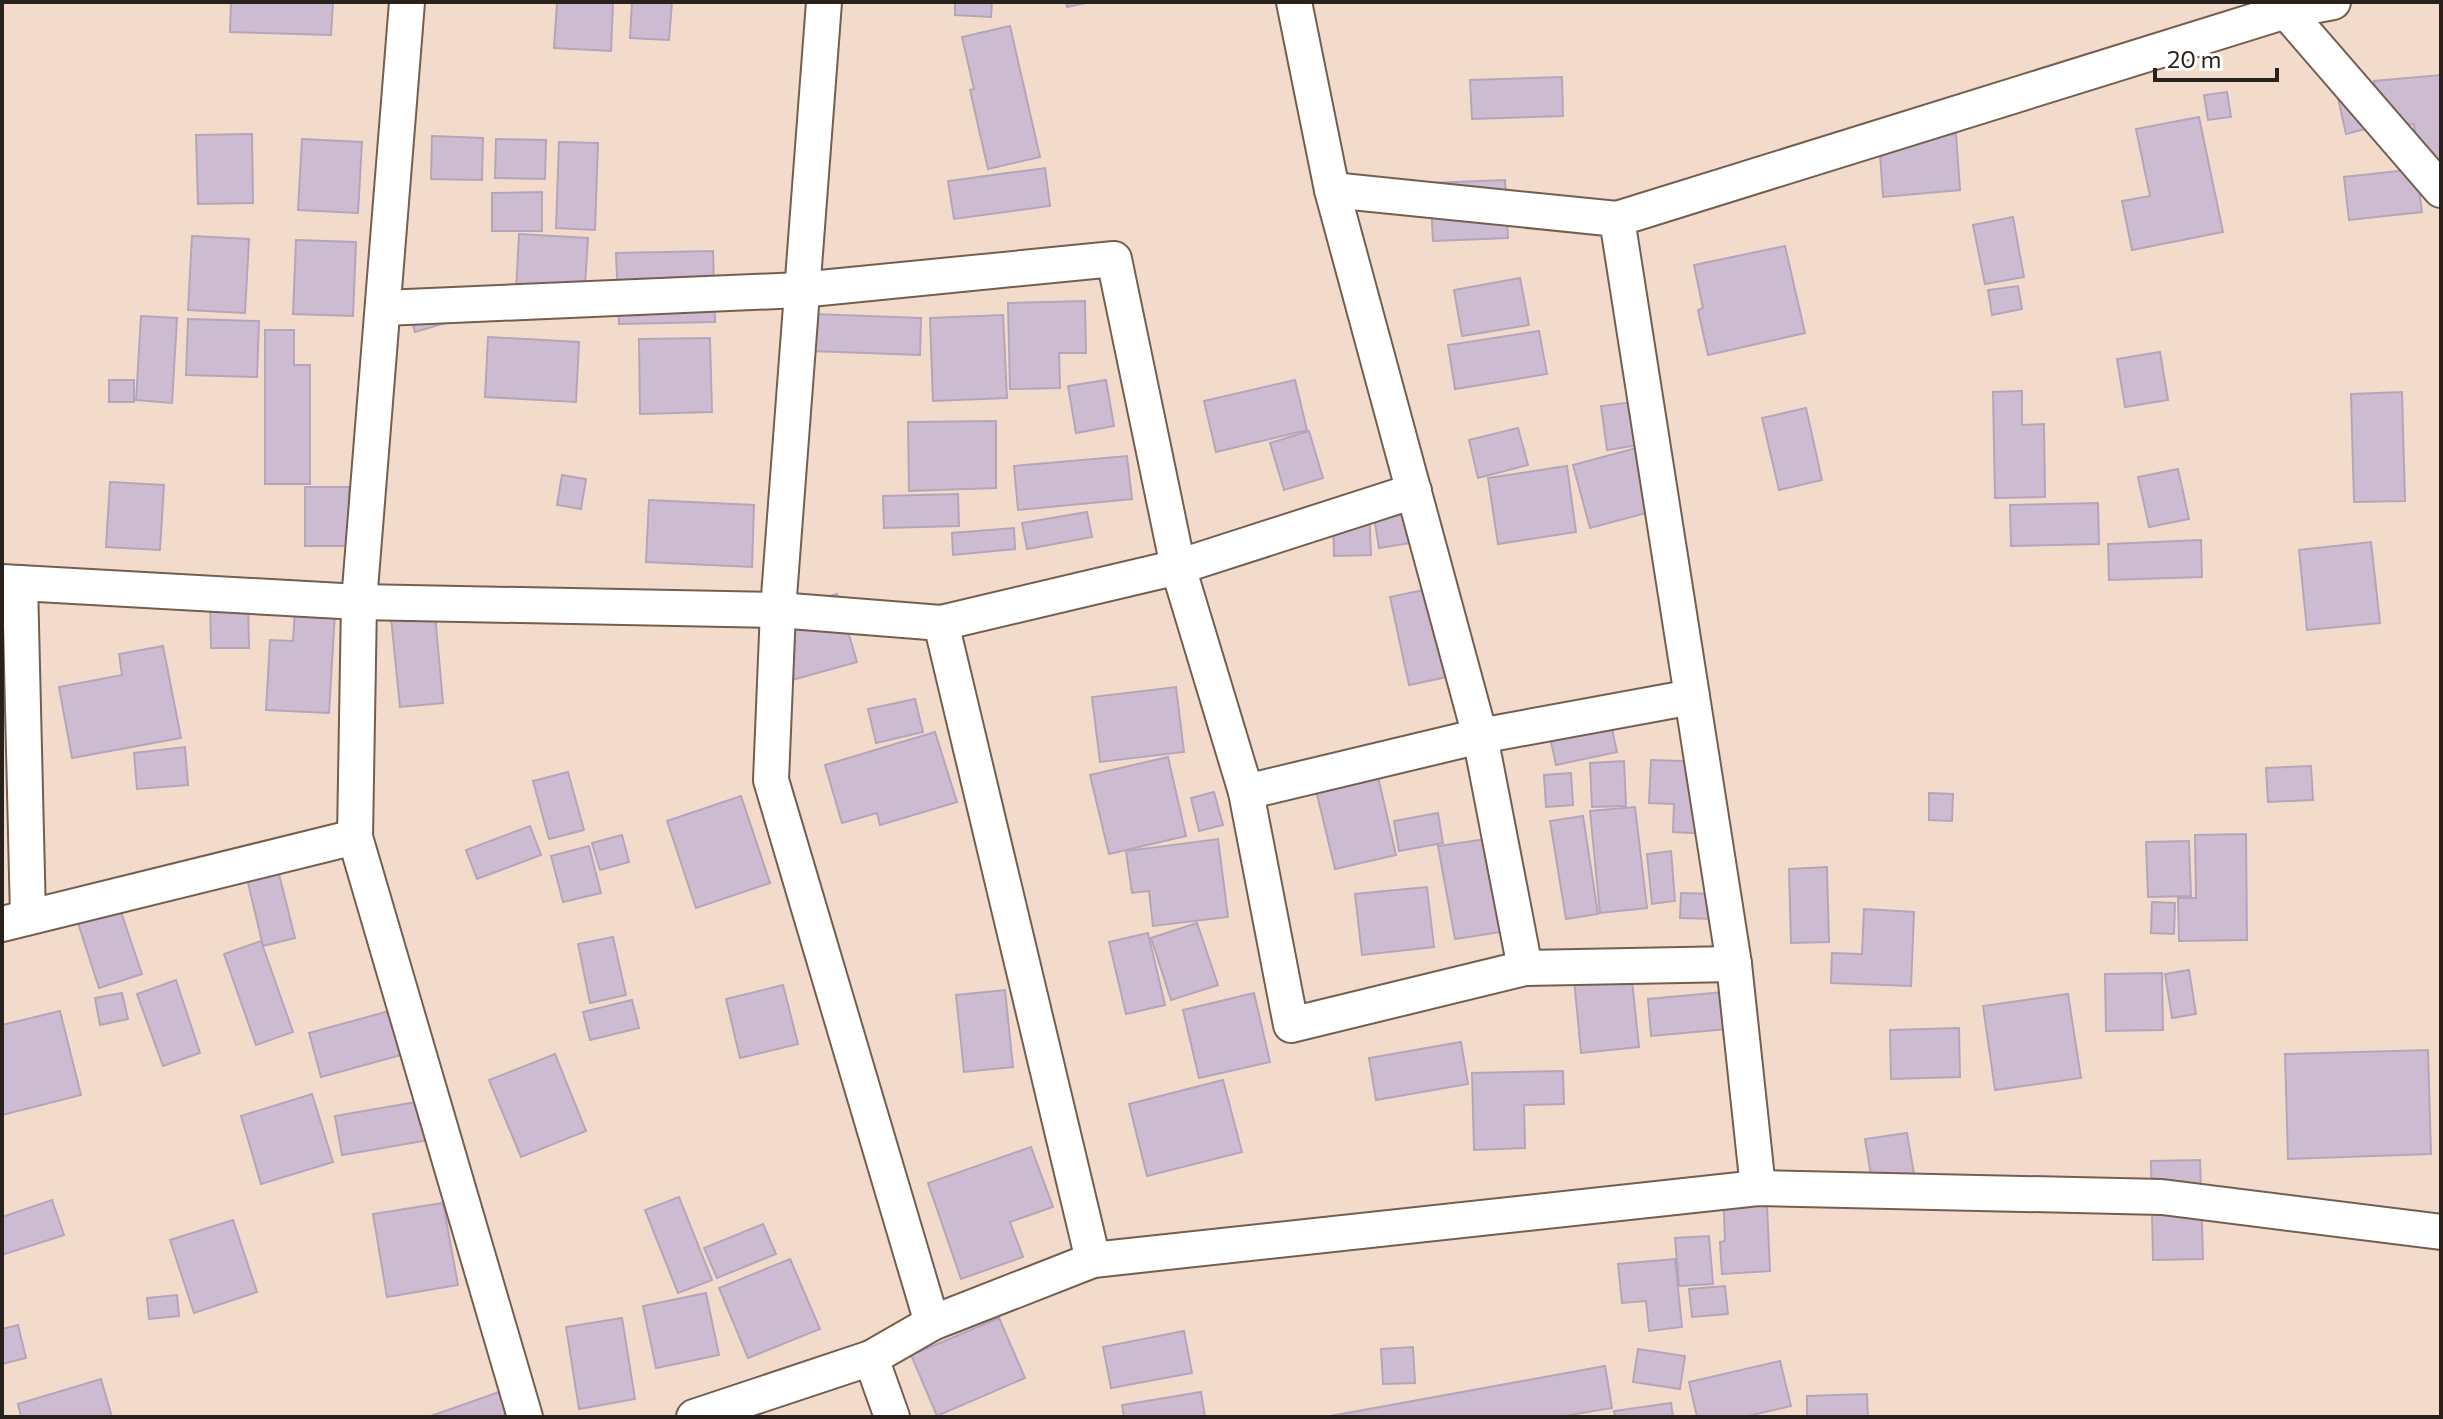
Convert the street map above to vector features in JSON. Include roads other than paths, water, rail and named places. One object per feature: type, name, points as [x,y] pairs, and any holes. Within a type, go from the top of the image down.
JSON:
[{"type":"street","points":[[407,2],[359,602],[355,837],[525,1417]]},
{"type":"street","points":[[824,2],[778,610],[771,780],[932,1323]]},
{"type":"street","points":[[1294,2],[1332,190],[1480,736],[1525,968]]},
{"type":"street","points":[[1332,190],[1617,219],[2286,7],[2333,2]]},
{"type":"street","points":[[2286,7],[2441,190]]},
{"type":"street","points":[[1617,219],[1734,964],[1758,1188]]},
{"type":"street","points":[[384,308],[800,290],[1114,259],[1178,567],[1246,792],[1291,1025],[1525,968],[1734,964]]},
{"type":"street","points":[[355,837],[15,920],[11,582],[359,602],[778,610],[941,623],[1178,567],[1414,491]]},
{"type":"street","points":[[941,623],[1093,1260]]},
{"type":"street","points":[[1246,792],[1480,736],[1692,697]]},
{"type":"street","points":[[694,1417],[871,1358],[932,1323],[1093,1260],[1758,1188],[2162,1197],[2441,1232]]},
{"type":"street","points":[[871,1358],[892,1417]]}]
